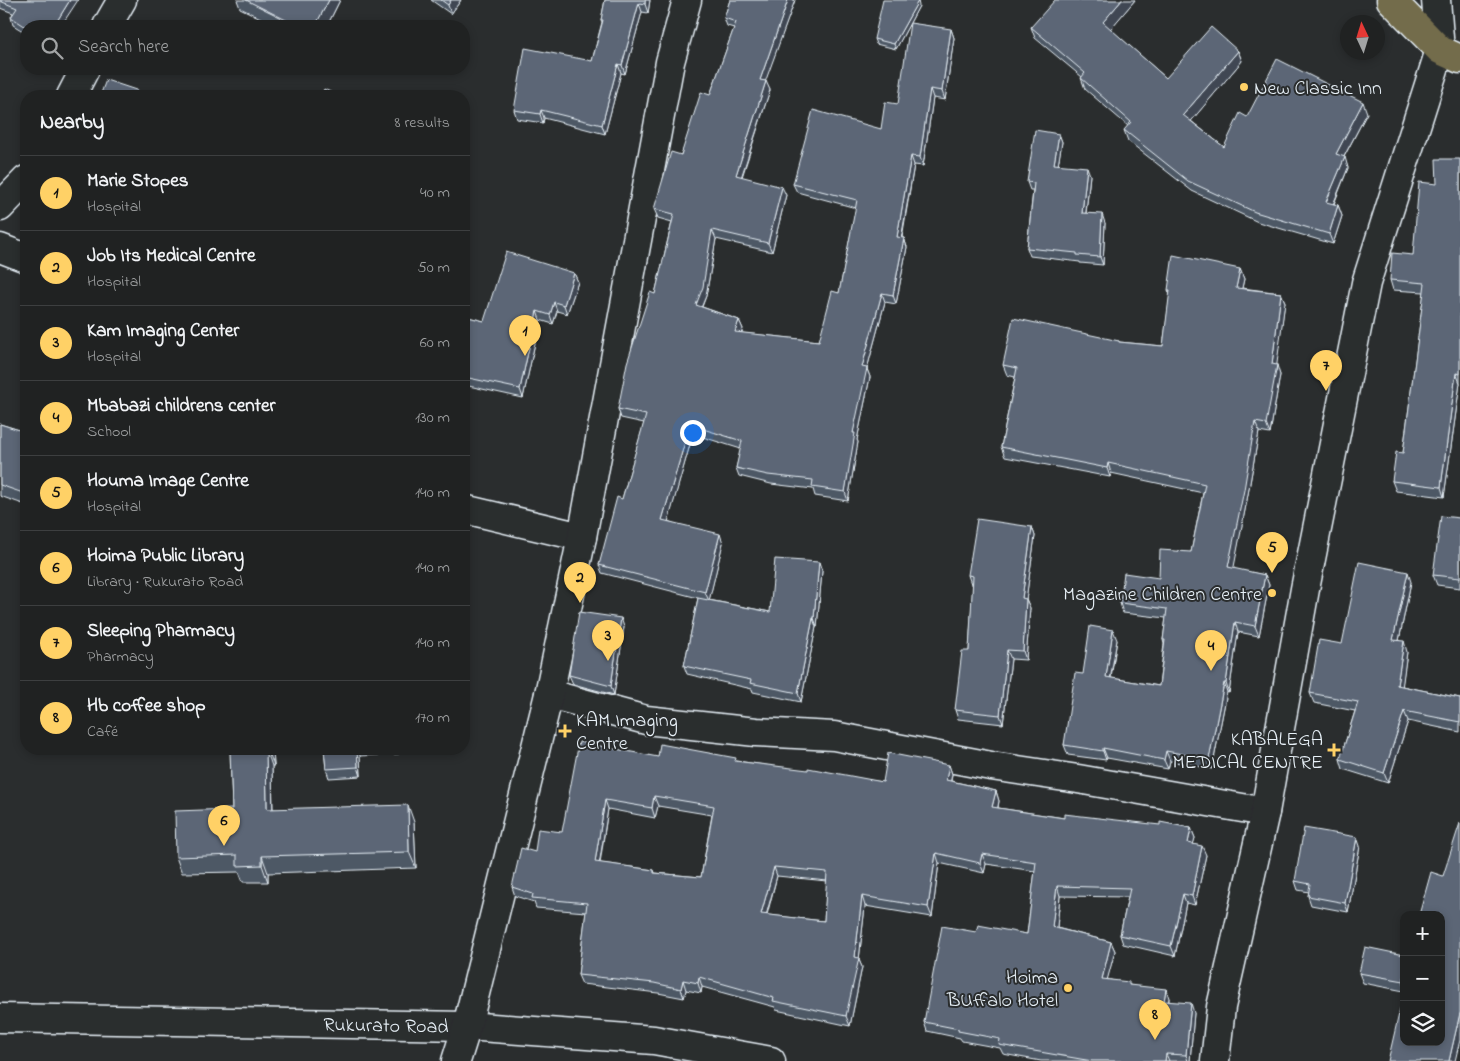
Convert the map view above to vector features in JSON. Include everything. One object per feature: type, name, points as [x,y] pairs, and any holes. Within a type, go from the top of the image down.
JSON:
[{"type":"main road","points":[[1390,0],[1450,54]]},
{"type":"street","points":[[110,20],[122,0]]},
{"type":"street","points":[[456,1061],[467,1026],[549,694],[582,537],[670,62],[687,0]]},
{"type":"street","points":[[1215,1061],[1221,1007],[1265,812],[1305,589],[1366,283],[1450,54],[1436,0]]},
{"type":"street","points":[[74,90],[82,75]]},
{"type":"street","points":[[0,207],[20,186]]},
{"type":"street","points":[[0,248],[20,256]]},
{"type":"street","points":[[470,511],[582,537]]},
{"type":"street","points":[[549,694],[646,720],[756,732],[834,736],[991,766],[1078,779],[1265,812]]},
{"type":"street","name":"Rukurato Road","points":[[0,1018],[467,1026],[654,1040],[771,1061]]},
{"type":"building","points":[[70,0],[58,20],[20,20],[20,23],[11,17],[17,8],[0,1]]},
{"type":"building","points":[[246,0],[329,0],[318,20],[286,20]]},
{"type":"building","points":[[441,0],[451,0],[448,5]]},
{"type":"building","points":[[605,0],[645,0],[645,4],[639,3],[622,65],[618,64],[602,125],[541,110],[540,114],[514,110],[525,48],[592,61],[603,20],[601,20]]},
{"type":"building","points":[[730,0],[788,0],[760,80],[766,81],[736,175],[782,187],[768,243],[712,230],[703,287],[696,305],[739,320],[735,332],[819,341],[832,291],[839,293],[857,200],[793,184],[813,110],[881,129],[885,102],[898,104],[910,23],[951,29],[942,91],[930,89],[920,157],[911,156],[897,237],[904,238],[893,295],[882,293],[862,367],[867,368],[853,433],[855,433],[845,492],[812,487],[813,480],[768,475],[736,468],[742,441],[690,425],[662,520],[720,534],[705,592],[599,565],[617,497],[622,499],[646,415],[618,409],[627,363],[650,292],[655,294],[674,214],[654,209],[671,152],[681,155],[701,92],[710,95],[736,22],[724,18]]},
{"type":"building","points":[[883,0],[918,1],[894,44],[874,39]]},
{"type":"building","points":[[1055,0],[1122,0],[1103,22],[1166,78],[1211,27],[1238,51],[1183,115],[1224,147],[1240,113],[1247,117],[1277,59],[1363,102],[1336,154],[1345,157],[1326,202],[1338,205],[1329,234],[1255,212],[1188,181],[1124,130],[1131,122],[1081,78],[1085,73],[1031,27]]},
{"type":"building","points":[[106,80],[136,90],[102,90]]},
{"type":"building","points":[[1035,130],[1059,134],[1054,164],[1087,167],[1082,213],[1102,214],[1100,257],[1027,248],[1034,183],[1027,182]]},
{"type":"building","points":[[1436,159],[1460,159],[1460,374],[1456,373],[1441,487],[1392,481],[1396,452],[1403,453],[1425,283],[1390,280],[1392,253],[1413,255],[1419,182],[1437,184]]},
{"type":"building","points":[[506,252],[574,273],[564,305],[554,302],[550,315],[537,311],[520,389],[470,378],[470,318],[484,321]]},
{"type":"building","points":[[1173,255],[1240,269],[1236,288],[1281,293],[1272,364],[1277,365],[1266,424],[1255,422],[1244,490],[1228,567],[1265,575],[1255,626],[1235,622],[1226,683],[1224,683],[1209,759],[1166,751],[1164,760],[1103,748],[1103,751],[1064,745],[1075,673],[1083,674],[1090,626],[1113,630],[1106,677],[1159,686],[1167,609],[1120,603],[1124,573],[1159,578],[1160,550],[1191,552],[1205,484],[1108,463],[1107,468],[1001,447],[1017,368],[1003,365],[1013,318],[1119,342],[1163,346]]},
{"type":"building","points":[[0,424],[20,430],[20,492],[0,485]]},
{"type":"building","points":[[1441,516],[1460,518],[1460,578],[1433,575]]},
{"type":"building","points":[[977,519],[1032,527],[1022,598],[1026,599],[1023,651],[1007,650],[1000,715],[955,710],[962,651],[969,651],[973,576],[968,575]]},
{"type":"building","points":[[775,559],[819,562],[814,618],[798,693],[750,683],[751,680],[684,666],[698,598],[770,612]]},
{"type":"building","points":[[1359,562],[1408,572],[1393,640],[1404,641],[1397,685],[1460,698],[1460,722],[1404,711],[1384,773],[1340,759],[1358,702],[1310,693],[1319,640],[1342,644]]},
{"type":"building","points":[[579,612],[621,618],[611,686],[569,675]]},
{"type":"building","points":[[579,742],[658,757],[660,744],[736,758],[735,761],[808,770],[808,768],[883,782],[888,753],[949,765],[946,780],[996,791],[992,807],[1064,818],[1064,814],[1160,825],[1160,822],[1191,828],[1188,843],[1202,846],[1192,896],[1183,894],[1171,946],[1120,935],[1130,888],[1057,886],[1052,927],[1111,942],[1102,979],[1129,982],[1129,985],[1166,989],[1164,1001],[1191,1003],[1186,1055],[1166,1054],[1165,1061],[1092,1061],[999,1045],[1000,1039],[924,1022],[942,926],[976,932],[978,925],[1027,934],[1036,862],[982,854],[980,863],[936,853],[928,907],[862,896],[855,957],[859,958],[846,1016],[773,1001],[774,998],[699,977],[698,983],[683,980],[681,989],[654,983],[578,975],[587,903],[532,898],[533,894],[512,887],[521,848],[535,852],[538,829],[562,832]],"holes":[[[654,796],[714,806],[701,877],[654,873],[654,870],[595,862],[605,800],[652,808]],[[774,867],[827,872],[824,921],[761,914]]]},
{"type":"building","points":[[230,755],[266,755],[267,809],[408,805],[409,852],[262,856],[262,865],[237,866],[237,855],[176,857],[175,811],[232,809]]},
{"type":"building","points":[[325,755],[357,755],[358,767],[326,769]]},
{"type":"building","points":[[1460,823],[1460,1013],[1449,1061],[1388,1061],[1400,1009],[1400,1046],[1445,1046],[1445,911],[1420,911],[1431,872],[1443,876]]},
{"type":"building","points":[[1304,828],[1357,837],[1345,903],[1308,896],[1310,884],[1295,881]]},
{"type":"building","points":[[1365,947],[1400,954],[1400,980],[1359,973]]},
{"type":"place","name":"New Classic Inn","points":[[1244,87]]},
{"type":"place","name":"Marie Stopes","points":[[525,356]]},
{"type":"place","name":"Sleeping Pharmacy","points":[[1326,391]]},
{"type":"place","name":"Houma Image Centre","points":[[1272,573]]},
{"type":"place","name":"Magazine Children Centre","points":[[1272,593]]},
{"type":"place","name":"Job Its Medical Centre","points":[[580,603]]},
{"type":"place","name":"Kam Imaging Center","points":[[608,661]]},
{"type":"place","name":"Mbabazi childrens center","points":[[1211,671]]},
{"type":"place","name":"KAM Imaging Centre","points":[[565,731]]},
{"type":"place","name":"KABALEGA MEDICAL CENTRE","points":[[1334,750]]},
{"type":"place","name":"Hoima Public Library","points":[[224,846]]},
{"type":"place","name":"Hoima BUffalo Hotel","points":[[1068,988]]},
{"type":"place","name":"Hb coffee shop","points":[[1155,1040]]}]
